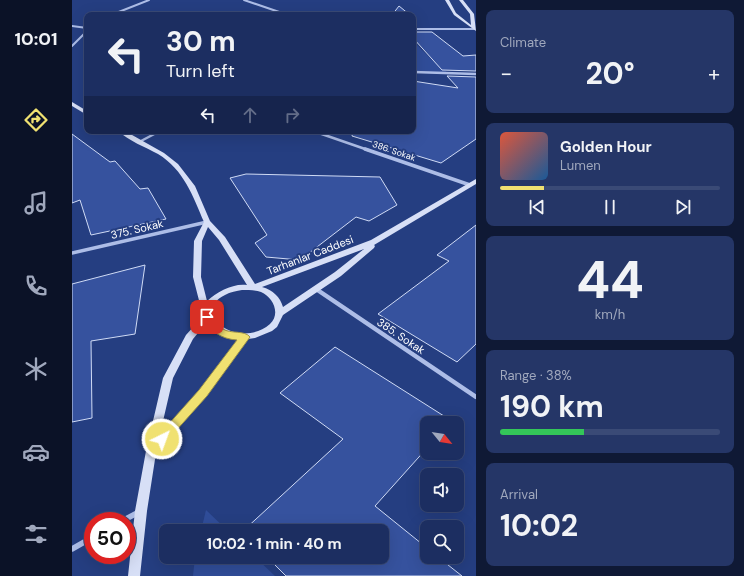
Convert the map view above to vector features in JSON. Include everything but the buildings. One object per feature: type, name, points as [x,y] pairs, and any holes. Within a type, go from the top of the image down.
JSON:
[{"type":"main road","points":[[447,0],[455,14],[475,29]]},
{"type":"main road","points":[[461,0],[474,14],[475,29]]},
{"type":"main road","points":[[72,104],[84,110]]},
{"type":"main road","points":[[127,134],[162,154],[176,165],[192,186],[207,222],[222,239],[253,288]]},
{"type":"main road","name":"Tarhanlar Caddesi","points":[[253,288],[374,242],[473,183]]},
{"type":"main road","points":[[134,576],[141,511],[151,451],[168,378],[189,337],[207,317],[207,308],[212,300],[230,289],[253,288],[263,290],[276,300],[280,306],[280,313],[273,327],[255,336],[231,336],[220,332],[211,325],[207,317],[196,277],[198,241],[207,222]]},
{"type":"main road","name":"Tarhanlar Caddesi","points":[[280,313],[338,274],[374,242]]},
{"type":"main road","points":[[151,451],[203,393],[245,337]]},
{"type":"street","points":[[119,12],[149,0]]},
{"type":"street","points":[[244,0],[250,0],[280,12]]},
{"type":"street","points":[[72,26],[84,28]]},
{"type":"street","points":[[416,29],[475,29]]},
{"type":"street","points":[[72,46],[84,34]]},
{"type":"street","points":[[416,72],[476,74]]},
{"type":"street","points":[[141,141],[154,134]]},
{"type":"street","name":"386. Sokak","points":[[322,134],[473,183]]},
{"type":"street","name":"375. Sokak","points":[[72,253],[207,222]]},
{"type":"street","name":"385. Sokak","points":[[316,289],[476,397]]},
{"type":"street","points":[[136,514],[141,511]]},
{"type":"street","points":[[72,549],[84,542]]},
{"type":"shaded area","points":[[416,44],[431,59],[448,73],[416,71]]},
{"type":"shaded area","points":[[206,510],[221,524],[203,524]]},
{"type":"shaded area","points":[[194,564],[262,564],[275,576],[193,576]]},
{"type":"route","points":[[162,439],[203,393],[245,337],[231,336],[220,332],[211,325],[207,317]]}]
